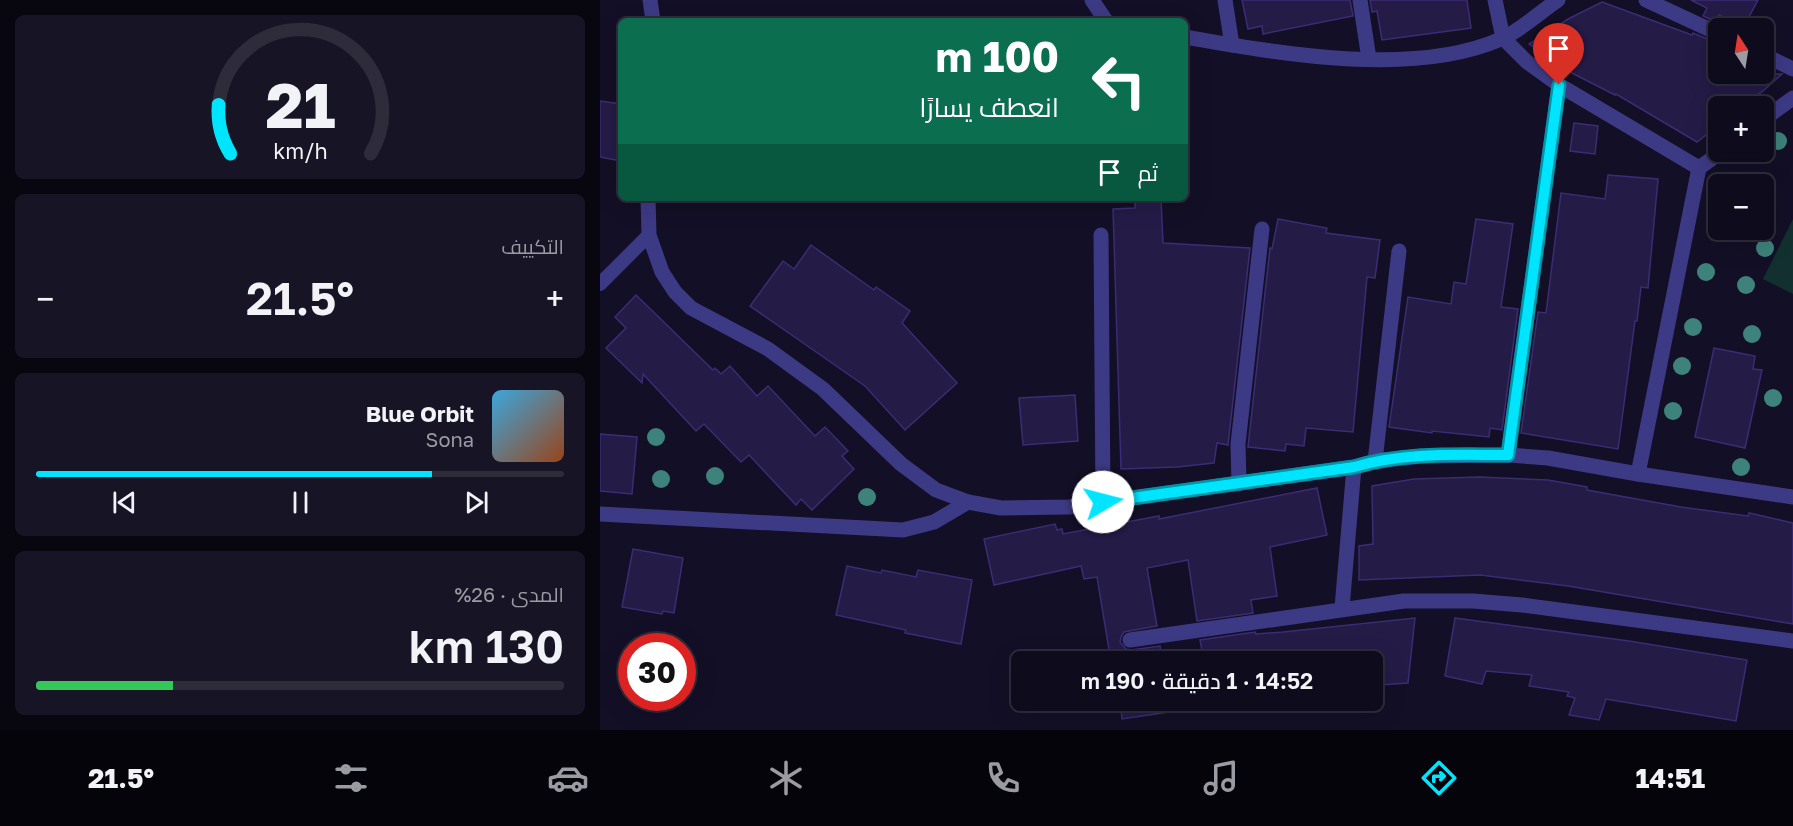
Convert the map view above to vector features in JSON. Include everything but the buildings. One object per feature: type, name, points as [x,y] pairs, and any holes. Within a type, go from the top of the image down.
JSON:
[{"type":"street","points":[[650,0],[653,18]]},
{"type":"street","points":[[1092,0],[1104,18]]},
{"type":"street","points":[[1225,0],[1233,45]]},
{"type":"street","points":[[1360,0],[1369,59]]},
{"type":"street","points":[[1495,0],[1503,38],[1527,62],[1559,85],[1699,168]]},
{"type":"street","points":[[1188,38],[1292,54],[1399,59],[1463,52],[1503,38],[1558,0]]},
{"type":"street","points":[[1646,0],[1708,29]]},
{"type":"street","points":[[1774,60],[1793,69]]},
{"type":"street","points":[[1508,455],[1559,85]]},
{"type":"street","points":[[1774,112],[1793,98]]},
{"type":"street","points":[[1638,474],[1699,168],[1708,161]]},
{"type":"street","points":[[648,201],[649,236],[662,272],[675,292],[691,308],[768,349],[823,389],[901,464],[936,490],[968,502],[1001,508],[1069,507],[1354,467],[1375,461],[1422,456],[1508,455],[1548,458],[1638,474],[1793,496]]},
{"type":"street","points":[[1239,484],[1238,444],[1262,229]]},
{"type":"street","points":[[1101,235],[1103,502]]},
{"type":"street","points":[[1375,461],[1399,251]]},
{"type":"street","points":[[1342,608],[1354,467]]},
{"type":"street","points":[[600,514],[903,530],[934,522],[968,502]]},
{"type":"street","points":[[1130,640],[1342,608],[1404,601],[1493,603],[1793,641]]},
{"type":"lane","points":[[600,284],[649,236]]},
{"type":"green space","points":[[1793,219],[1793,294],[1763,279]]},
{"type":"route","points":[[1103,502],[1354,467],[1375,461],[1422,456],[1508,455],[1559,85]]}]
